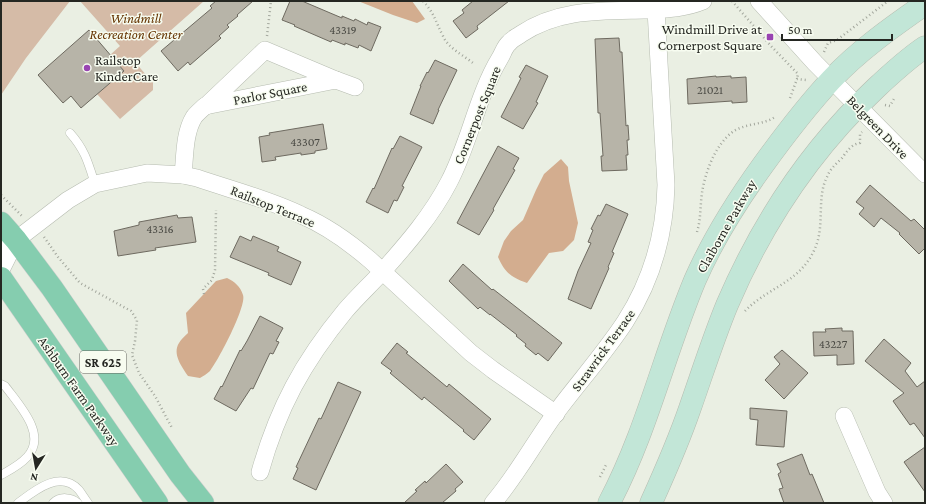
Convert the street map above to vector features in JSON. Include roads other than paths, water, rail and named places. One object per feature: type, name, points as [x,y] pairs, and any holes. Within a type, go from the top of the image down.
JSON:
[{"type":"main road","name":"Claiborne Parkway","points":[[610,503],[648,415],[682,312],[695,279],[729,215],[751,181],[790,128],[832,79],[895,24],[925,4]]},
{"type":"main road","points":[[651,503],[668,467],[727,306],[762,233],[800,173],[836,129],[864,112],[891,74],[925,47]]},
{"type":"main road","name":"SR 625","points":[[1,223],[9,243],[52,288],[180,474],[203,503]]},
{"type":"main road","name":"Ashburn Farm Parkway","points":[[1,278],[157,503]]},
{"type":"street","name":"Cornerpost Square","points":[[260,472],[280,412],[298,378],[322,340],[346,310],[421,227],[450,182],[466,145],[493,70],[509,43],[539,24],[556,17],[583,12],[676,8],[693,5],[703,1]]},
{"type":"street","name":"Belgreen Drive","points":[[759,1],[832,79],[925,174]]},
{"type":"street","name":"Strawrick Terrace","points":[[493,503],[513,478],[556,414],[628,318],[649,277],[659,246],[666,204],[656,10]]},
{"type":"street","name":"Parlor Square","points":[[183,175],[190,125],[195,116],[265,50],[355,88]]},
{"type":"street","name":"Parlor Square","points":[[205,106],[336,80]]},
{"type":"street","name":"Railstop Terrace","points":[[9,243],[68,200],[95,184],[147,173],[183,175],[197,178],[280,206],[302,215],[334,232],[354,246],[471,353],[556,414]]},
{"type":"street","points":[[1,270],[9,243]]},
{"type":"street","points":[[844,416],[877,492],[884,503]]},
{"type":"lane","points":[[70,133],[80,144],[87,157],[95,184]]},
{"type":"lane","points":[[1,384],[5,386],[26,414],[35,434],[35,445],[27,457],[1,475]]},
{"type":"lane","points":[[18,503],[40,487],[57,481],[66,482],[78,489],[88,503]]},
{"type":"lane","points":[[53,503],[57,499],[67,497],[78,503]]},
{"type":"place","name":"Windmill Drive at Cornerpost Square","points":[[770,37]]},
{"type":"place","name":"Railstop KinderCare","points":[[87,68]]},
{"type":"park label","name":"Windmill Recreation Center","points":[[136,26]]}]
